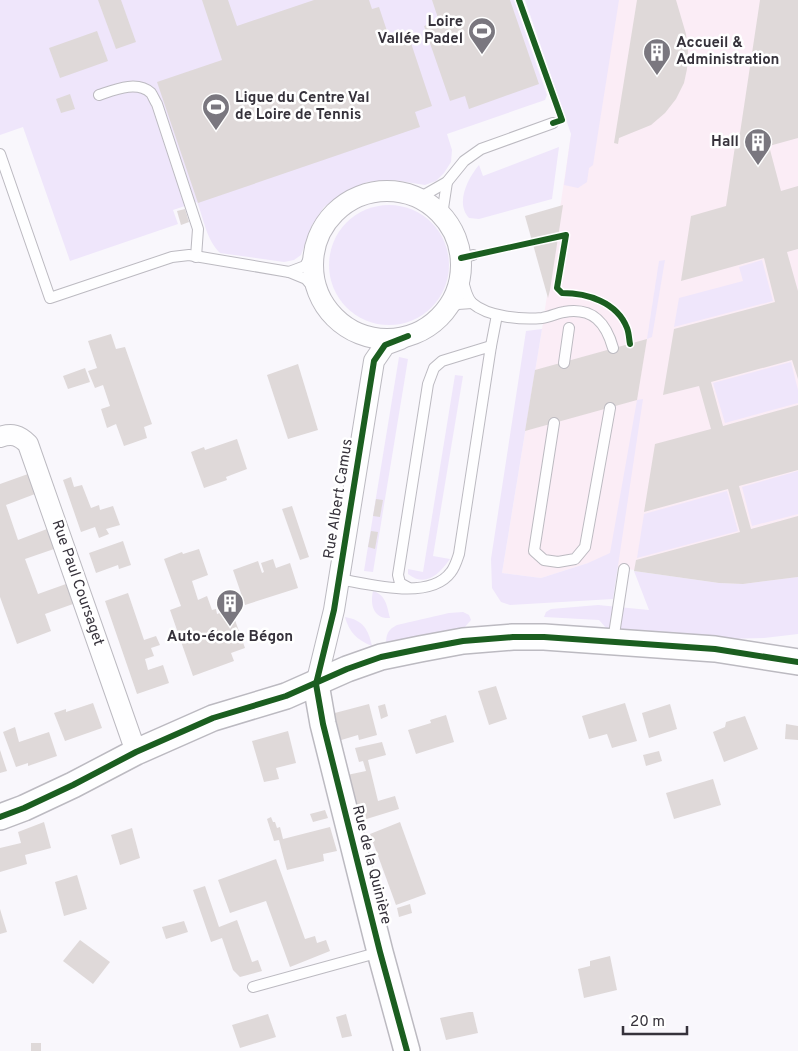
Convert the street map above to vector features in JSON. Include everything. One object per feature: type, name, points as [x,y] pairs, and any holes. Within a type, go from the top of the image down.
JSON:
[{"type":"street","points":[[375,192],[397,192],[419,198],[432,205],[442,214],[453,229],[465,261],[456,292],[444,312],[428,327],[385,345],[374,361],[364,341],[329,311],[318,293],[313,272],[314,250],[322,229],[336,212],[354,199],[375,192]]},
{"type":"street","points":[[345,326],[364,335],[385,339],[408,336]]},
{"type":"street","name":"Rue Albert Camus","points":[[316,684],[334,610],[374,361]]},
{"type":"street","name":"Rue Paul Coursaget","points":[[0,437],[8,434],[20,436],[28,444],[136,752]]},
{"type":"street","points":[[0,817],[24,808],[136,752],[213,718],[286,696],[347,669],[381,657],[463,641],[513,637],[613,641],[715,649],[798,662]]},
{"type":"street","points":[[715,649],[760,649],[798,645]]},
{"type":"street","name":"Rue de la Quinière","points":[[316,684],[323,724],[380,952],[408,1051]]},
{"type":"lane","points":[[99,95],[124,87],[140,88],[151,93],[157,104],[198,229],[196,257]]},
{"type":"lane","points":[[419,198],[447,182],[464,161],[481,149],[553,123]]},
{"type":"lane","points":[[0,154],[50,298],[172,257],[196,257],[289,272],[306,278],[318,293]]},
{"type":"lane","points":[[442,214],[447,182]]},
{"type":"lane","points":[[289,272],[305,266],[314,250]]},
{"type":"lane","points":[[465,261],[464,284],[472,302],[497,316],[543,318],[563,312],[579,311],[602,322],[609,334],[613,348]]},
{"type":"lane","points":[[444,312],[458,304],[472,302]]},
{"type":"lane","points":[[339,579],[420,589],[438,583],[451,572],[459,554],[497,316]]},
{"type":"lane","points":[[564,362],[569,328]]},
{"type":"lane","points":[[409,588],[400,583],[398,575],[428,384],[434,368],[442,361],[491,346]]},
{"type":"lane","points":[[554,423],[534,552],[544,560],[558,562],[575,559],[585,547],[610,408]]},
{"type":"lane","points":[[613,641],[624,570]]},
{"type":"lane","points":[[253,988],[380,952]]},
{"type":"shaded area","name":"Ligue du Centre Val de Loire de Tennis","points":[[0,0],[514,0],[547,95],[545,100],[447,134],[452,150],[451,162],[436,181],[425,185],[393,180],[367,182],[343,193],[324,207],[312,225],[301,255],[294,260],[284,262],[220,253],[211,242],[197,202],[173,210],[178,224],[70,261],[23,127],[0,135]]},
{"type":"shaded area","points":[[525,0],[619,0],[593,165],[589,168],[587,182],[578,188],[564,185],[571,134]]},
{"type":"shaded area","points":[[528,0],[798,0],[798,577],[743,584],[719,583],[588,563],[541,578],[502,573],[542,329],[572,128]]},
{"type":"shaded area","points":[[559,147],[552,199],[479,219],[469,218],[465,212],[463,198],[467,184],[479,165],[483,176]]},
{"type":"shaded area","points":[[389,205],[412,209],[432,222],[445,242],[449,265],[445,288],[432,308],[412,321],[389,325],[366,321],[346,308],[333,288],[329,265],[333,242],[346,222],[366,209]]},
{"type":"shaded area","points":[[665,260],[652,337],[647,339],[659,261]]},
{"type":"shaded area","points":[[762,260],[773,301],[674,327],[679,298],[743,281],[739,267]]},
{"type":"shaded area","points":[[542,329],[502,573],[541,578],[588,563],[610,553],[637,400],[643,399],[613,599],[510,605],[501,602],[492,588],[491,559],[526,331]]},
{"type":"shaded area","points":[[399,357],[408,359],[373,572],[364,571]]},
{"type":"shaded area","points":[[791,362],[798,390],[798,403],[725,423],[713,383]]},
{"type":"shaded area","points":[[455,375],[463,376],[433,556],[450,559],[437,574],[421,580],[408,574],[408,569],[423,572]]},
{"type":"shaded area","points":[[798,471],[798,514],[752,526],[742,487]]},
{"type":"shaded area","points":[[727,491],[738,531],[637,558],[644,514]]},
{"type":"shaded area","points":[[634,571],[719,583],[743,584],[798,577],[798,634],[764,638],[725,639],[607,629],[599,620],[544,617],[546,612],[551,609],[598,605],[649,610]]},
{"type":"shaded area","points":[[373,591],[383,598],[390,618],[380,616],[374,610],[372,601]]},
{"type":"shaded area","points":[[463,612],[469,615],[471,620],[463,629],[386,645],[388,633],[397,625],[449,613]]},
{"type":"shaded area","points":[[345,617],[356,620],[364,626],[372,646],[354,635]]},
{"type":"building","points":[[98,0],[121,0],[136,42],[116,49]]},
{"type":"building","points":[[202,0],[228,0],[237,26],[314,0],[369,0],[372,9],[379,7],[389,37],[407,31],[432,106],[415,112],[420,127],[198,203],[157,82],[222,60]]},
{"type":"building","name":"Loire Vallée Padel","points":[[432,0],[510,0],[539,84],[469,109],[465,96],[450,101],[424,26],[439,21]]},
{"type":"building","name":"Accueil & Administration","points":[[637,0],[676,0],[686,34],[687,69],[684,83],[676,99],[665,113],[651,125],[619,138],[618,144],[614,143]]},
{"type":"building","points":[[760,0],[798,0],[798,138],[769,146],[781,191],[798,186],[798,249],[787,252],[798,291],[798,379],[792,360],[711,382],[723,426],[798,405],[798,470],[739,486],[751,529],[798,516],[798,577],[743,584],[719,583],[634,571],[636,560],[740,532],[728,489],[644,512],[655,444],[711,429],[699,386],[663,395],[674,329],[775,302],[764,258],[681,281],[691,216],[726,206],[737,133],[740,133]]},
{"type":"building","points":[[97,31],[108,61],[60,78],[49,48]]},
{"type":"building","points":[[70,94],[75,109],[61,113],[56,99]]},
{"type":"building","points":[[563,205],[550,290],[548,298],[525,216]]},
{"type":"building","points":[[185,209],[189,222],[181,225],[177,211]]},
{"type":"building","points":[[111,334],[116,349],[125,347],[152,424],[144,427],[147,438],[124,446],[116,424],[107,428],[101,409],[110,406],[103,385],[95,388],[88,371],[97,368],[88,341]]},
{"type":"building","points":[[647,339],[637,400],[525,431],[535,370]]},
{"type":"building","points":[[298,364],[318,430],[288,439],[267,375]]},
{"type":"building","points":[[85,368],[90,382],[68,389],[63,376]]},
{"type":"building","points":[[237,439],[247,469],[226,477],[227,480],[204,488],[191,452],[204,447],[205,450]]},
{"type":"building","points":[[28,474],[35,494],[6,505],[18,540],[47,529],[54,549],[25,559],[38,594],[66,584],[73,604],[45,614],[51,631],[17,644],[0,597],[0,484]]},
{"type":"building","points":[[71,477],[74,487],[82,485],[91,508],[99,505],[100,510],[113,506],[120,525],[106,529],[109,534],[99,538],[95,527],[81,532],[63,480]]},
{"type":"building","points":[[376,499],[383,500],[380,517],[373,516]]},
{"type":"building","points":[[292,506],[309,557],[300,560],[282,509]]},
{"type":"building","points":[[371,531],[378,532],[375,549],[368,547]]},
{"type":"building","points":[[123,541],[131,565],[119,569],[118,565],[96,573],[89,553]]},
{"type":"building","points":[[199,549],[208,575],[192,581],[198,600],[207,596],[212,610],[216,609],[217,614],[231,609],[245,648],[231,653],[234,661],[193,676],[170,610],[181,606],[164,559],[182,552],[183,554]]},
{"type":"building","points":[[273,559],[276,568],[290,563],[298,588],[245,605],[233,570],[258,561],[262,573],[264,572],[261,563]]},
{"type":"building","points":[[128,593],[144,640],[156,636],[160,645],[151,648],[154,656],[145,659],[148,670],[163,665],[169,683],[137,694],[105,601]]},
{"type":"building","points":[[496,686],[507,719],[489,725],[478,691]]},
{"type":"building","points":[[93,703],[102,728],[65,741],[54,713],[66,709],[66,712]]},
{"type":"building","points":[[625,703],[637,741],[612,748],[607,734],[589,739],[582,716]]},
{"type":"building","points":[[369,704],[377,735],[359,740],[358,735],[338,741],[331,714]]},
{"type":"building","points":[[385,704],[388,716],[381,719],[378,706]]},
{"type":"building","points":[[670,704],[677,729],[649,738],[642,713]]},
{"type":"building","points":[[446,715],[454,742],[416,754],[408,730],[431,723],[430,720]]},
{"type":"building","points":[[745,716],[758,749],[724,762],[713,732],[725,727],[726,722]]},
{"type":"building","points":[[786,724],[798,726],[798,740],[785,739]]},
{"type":"building","points":[[15,727],[19,742],[49,732],[57,756],[28,766],[28,763],[16,767],[3,732]]},
{"type":"building","points":[[288,731],[296,763],[276,768],[279,779],[264,782],[252,741]]},
{"type":"building","points":[[382,742],[386,755],[368,760],[378,801],[395,796],[399,809],[360,821],[347,775],[366,771],[363,761],[359,762],[355,748]]},
{"type":"building","points":[[0,750],[7,771],[0,773]]},
{"type":"building","points":[[659,751],[662,761],[646,766],[643,755]]},
{"type":"building","points":[[713,779],[721,805],[674,819],[666,793]]},
{"type":"building","points":[[325,810],[328,818],[313,822],[310,814]]},
{"type":"building","points":[[271,817],[277,828],[280,827],[283,839],[330,827],[337,851],[323,854],[324,861],[287,870],[279,840],[274,841],[267,819]]},
{"type":"building","points":[[44,822],[51,848],[25,855],[27,864],[0,872],[0,848],[21,843],[18,832]]},
{"type":"building","points":[[400,822],[426,894],[396,905],[370,834]]},
{"type":"building","points":[[132,828],[140,858],[120,865],[111,835]]},
{"type":"building","points":[[276,859],[305,939],[315,936],[317,943],[326,940],[330,951],[290,967],[266,901],[230,913],[218,880]]},
{"type":"building","points":[[77,875],[87,909],[64,916],[55,882]]},
{"type":"building","points":[[205,886],[219,927],[237,920],[252,962],[258,960],[262,971],[240,977],[233,970],[222,938],[211,942],[193,890]]},
{"type":"building","points":[[410,904],[412,913],[399,917],[397,908]]},
{"type":"building","points":[[0,909],[7,932],[0,934]]},
{"type":"building","points":[[184,921],[188,932],[166,939],[162,927]]},
{"type":"building","points":[[80,940],[110,962],[93,984],[63,961]]},
{"type":"building","points":[[610,956],[617,990],[584,998],[578,969],[590,966],[590,961]]},
{"type":"building","points":[[473,1012],[478,1033],[446,1040],[440,1018]]},
{"type":"building","points":[[268,1014],[276,1037],[240,1048],[232,1025]]},
{"type":"building","points":[[346,1014],[352,1036],[342,1038],[336,1017]]},
{"type":"building","points":[[31,1043],[41,1043],[41,1051],[31,1051]]},
{"type":"cycle path","points":[[519,0],[562,120],[553,123]]},
{"type":"cycle path","points":[[461,258],[566,235],[557,288],[562,293],[591,297],[609,306],[622,319],[628,330],[630,344]]},
{"type":"cycle path","points":[[407,1051],[380,952],[323,724],[316,684],[334,610],[374,361],[385,345],[408,336]]},
{"type":"cycle path","points":[[0,817],[24,808],[136,752],[213,718],[286,696],[347,669],[381,657],[420,649],[463,641],[513,637],[544,637],[715,649],[798,662]]},
{"type":"place","name":"Loire Vallée Padel","points":[[482,55]]},
{"type":"place","name":"Accueil & Administration","points":[[657,76]]},
{"type":"place","name":"Ligue du Centre Val de Loire de Tennis","points":[[216,131]]},
{"type":"place","name":"Hall","points":[[758,166]]},
{"type":"place","name":"Auto-école Bégon","points":[[230,627]]}]
